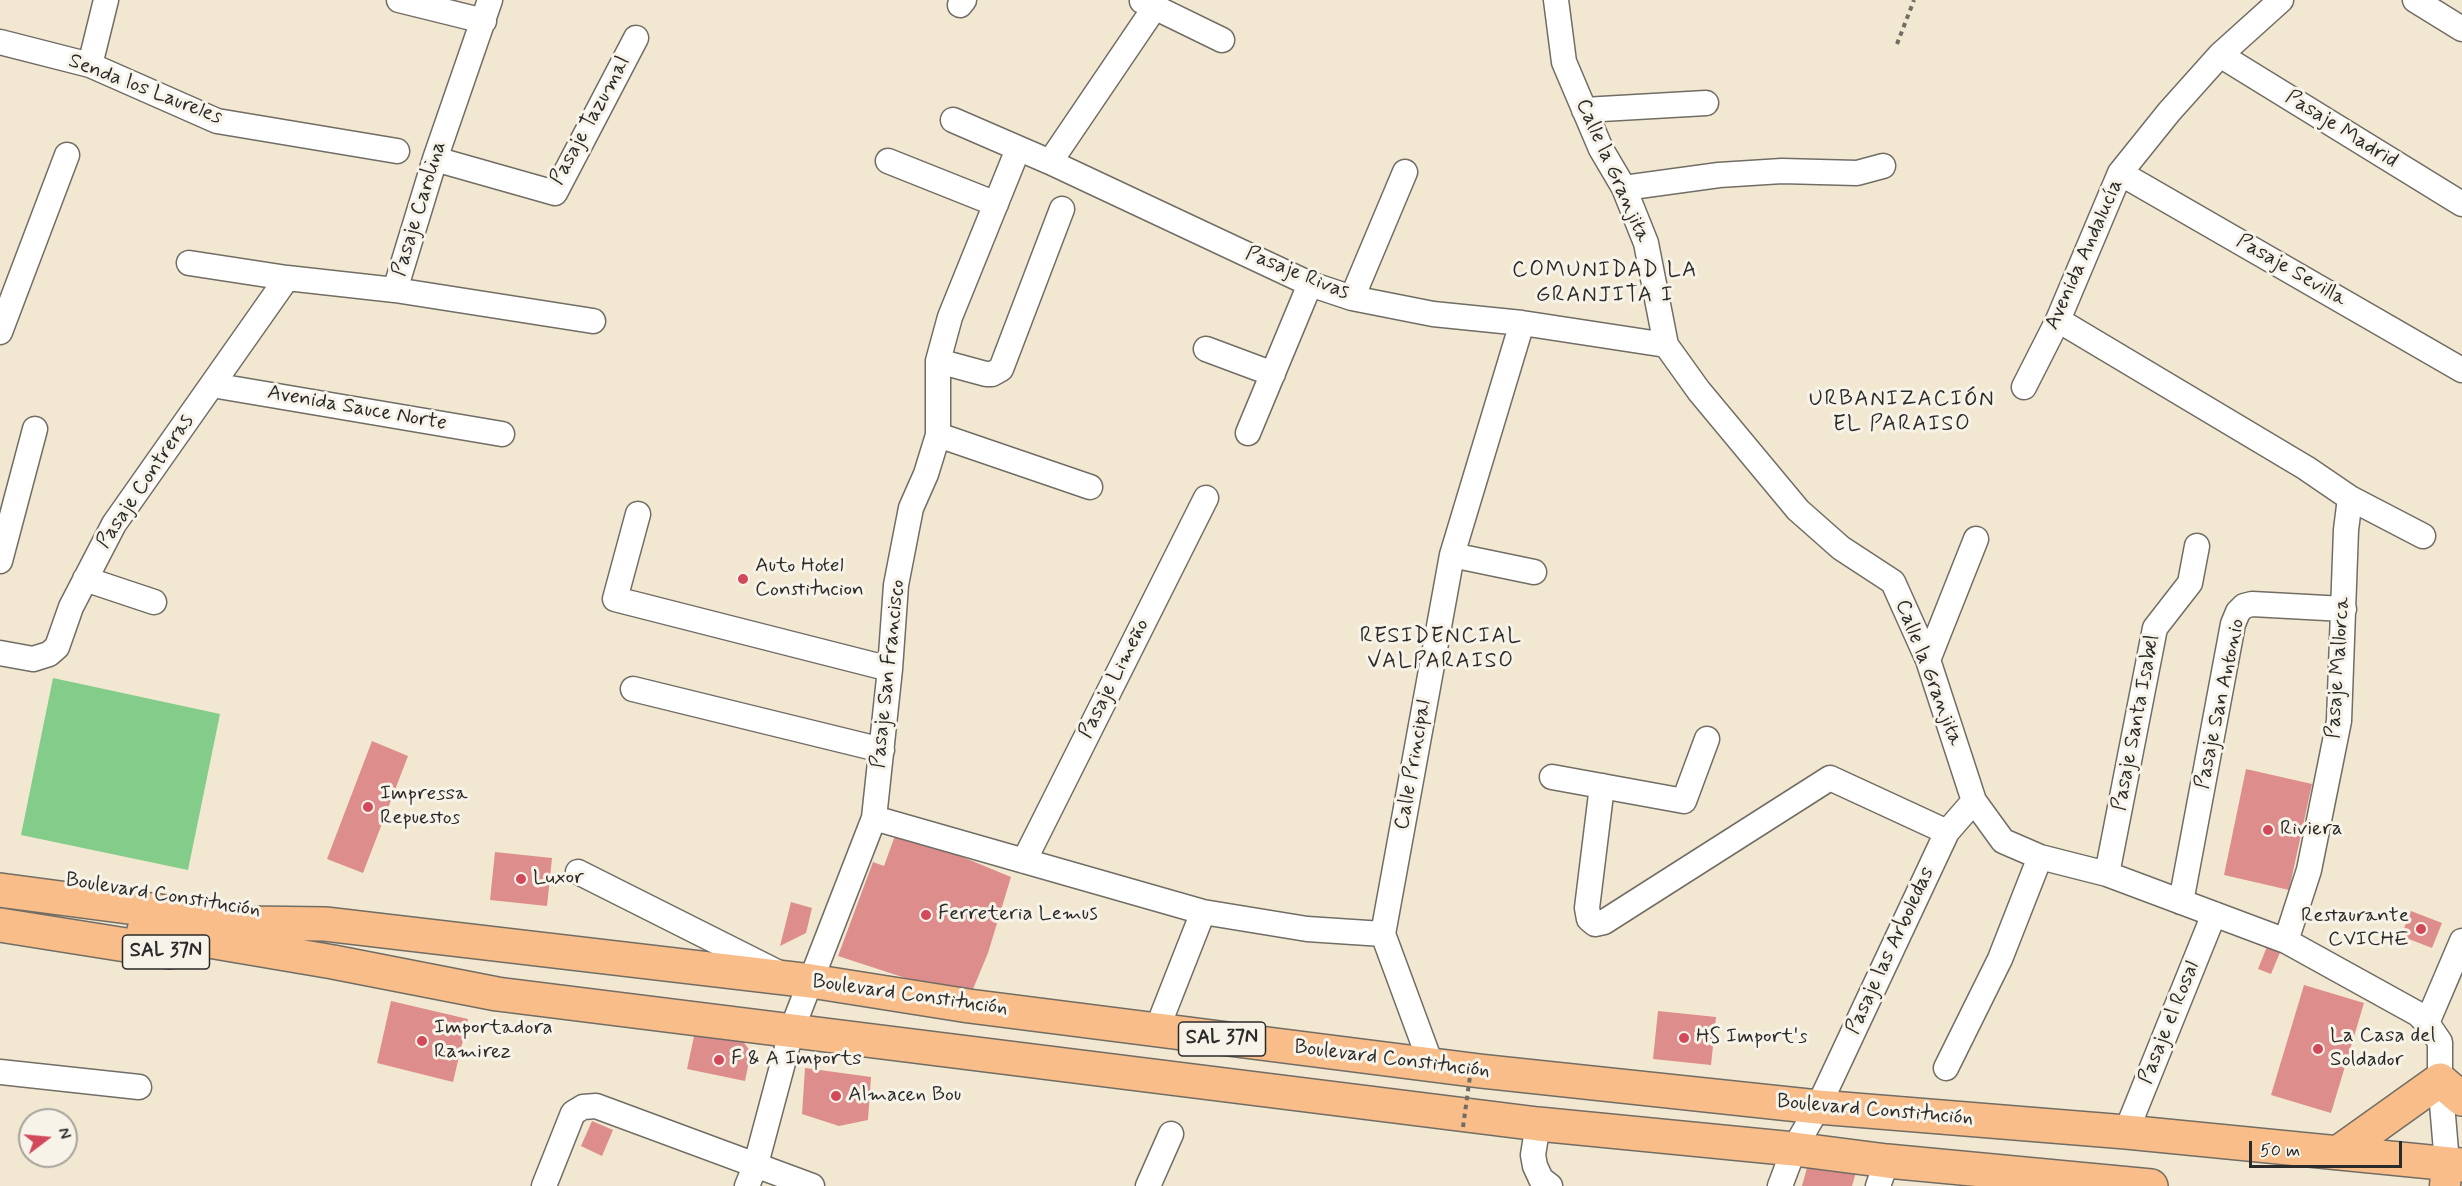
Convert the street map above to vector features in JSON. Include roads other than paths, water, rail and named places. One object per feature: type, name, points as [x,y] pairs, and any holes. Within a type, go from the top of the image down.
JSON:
[{"type":"highway","name":"Boulevard Constitución","points":[[0,872],[216,903],[325,924],[800,980],[969,1006],[1431,1064],[1818,1107],[2339,1152],[2451,1172]]},
{"type":"highway","name":"Boulevard Constitución","points":[[0,890],[250,923],[325,924]]},
{"type":"highway","name":"Boulevard Constitución","points":[[0,906],[333,962],[497,994],[792,1029],[1538,1124],[1794,1149],[1882,1174],[2151,1186]]},
{"type":"highway","name":"Boulevard Constitución","points":[[0,925],[264,965],[333,962]]},
{"type":"highway","points":[[2339,1152],[2451,1090]]},
{"type":"street","points":[[90,65],[106,0]]},
{"type":"street","points":[[399,0],[487,11]]},
{"type":"street","name":"Calle la Granjita","points":[[1556,0],[1564,62],[1601,149],[1624,188],[1646,243],[1666,345],[1699,391],[1798,510],[1841,548],[1893,582],[1928,660],[1974,801],[2003,841],[2040,857],[2107,874],[2286,941],[2418,1014],[2440,1042],[2451,1090],[2451,1172]]},
{"type":"street","name":"Avenida Andalucía","points":[[2024,387],[2058,320],[2120,173],[2169,112],[2220,55],[2281,0]]},
{"type":"street","points":[[2415,0],[2462,29]]},
{"type":"street","points":[[1050,162],[1147,4],[1222,40]]},
{"type":"street","name":"Pasaje Carolina","points":[[189,263],[287,278],[395,290],[435,159],[487,11]]},
{"type":"street","name":"Pasaje Tazumal","points":[[435,159],[555,193],[636,38]]},
{"type":"street","name":"Senda los Laureles","points":[[0,42],[90,65],[217,121],[397,151]]},
{"type":"street","name":"Pasaje Madrid","points":[[2220,55],[2462,204]]},
{"type":"street","points":[[1584,110],[1706,103]]},
{"type":"street","name":"Pasaje Rivas","points":[[953,120],[1050,162],[1310,284],[1352,298],[1433,314],[1522,323],[1666,345]]},
{"type":"street","name":"Pasaje San Francisco","points":[[747,1186],[756,1164],[792,1029],[800,980],[874,818],[890,669],[896,585],[911,508],[926,474],[938,435],[938,361],[950,317],[1018,148]]},
{"type":"street","points":[[0,332],[5,303],[67,155]]},
{"type":"street","points":[[888,160],[996,204]]},
{"type":"street","points":[[1624,188],[1719,175],[1782,171],[1857,173],[1883,166]]},
{"type":"street","points":[[1352,298],[1405,172]]},
{"type":"street","name":"Pasaje Sevilla","points":[[2120,173],[2462,370]]},
{"type":"street","points":[[938,361],[986,374],[992,374],[1001,369],[1062,209]]},
{"type":"street","name":"Pasaje Contreras","points":[[0,653],[33,660],[49,654],[57,647],[71,608],[114,524],[287,278]]},
{"type":"street","points":[[1248,433],[1310,284]]},
{"type":"street","points":[[395,290],[593,321]]},
{"type":"street","points":[[2058,320],[2296,462],[2350,498],[2423,536]]},
{"type":"street","name":"Calle Principal","points":[[1383,934],[1452,555],[1522,323]]},
{"type":"street","points":[[1206,349],[1273,374]]},
{"type":"street","name":"Avenida Sauce Norte","points":[[212,384],[501,434]]},
{"type":"street","points":[[0,561],[34,429]]},
{"type":"street","points":[[938,435],[1090,487]]},
{"type":"street","name":"Pasaje Limeño","points":[[1024,861],[1206,498]]},
{"type":"street","name":"Pasaje Mallorca","points":[[2286,941],[2309,870],[2339,721],[2346,530],[2350,498]]},
{"type":"street","points":[[638,514],[615,599],[890,669]]},
{"type":"street","points":[[1928,660],[1976,539]]},
{"type":"street","name":"Pasaje Santa Isabel","points":[[2107,874],[2155,628],[2190,583],[2198,546]]},
{"type":"street","points":[[1452,555],[1534,572]]},
{"type":"street","points":[[85,579],[154,602]]},
{"type":"street","name":"Pasaje San Antonio","points":[[2181,902],[2233,624],[2238,612],[2244,606],[2252,604],[2344,609]]},
{"type":"street","points":[[633,689],[882,750]]},
{"type":"street","points":[[1552,777],[1684,801],[1707,740]]},
{"type":"street","points":[[1602,786],[1587,908],[1589,919],[1595,924],[1604,922],[1830,778],[1947,832]]},
{"type":"street","name":"Pasaje las Arboledas","points":[[1780,1186],[1794,1149],[1818,1107],[1947,832],[1974,801]]},
{"type":"street","points":[[874,818],[1203,912],[1307,929],[1383,934],[1431,1064]]},
{"type":"street","points":[[1946,1068],[2000,958],[2040,857]]},
{"type":"street","points":[[578,872],[800,980]]},
{"type":"street","points":[[1157,1029],[1203,912]]},
{"type":"street","name":"Pasaje el Rosal","points":[[2126,1132],[2214,914]]},
{"type":"street","points":[[2427,1023],[2462,941]]},
{"type":"street","points":[[0,1072],[139,1087]]},
{"type":"street","points":[[544,1186],[573,1113],[583,1107],[596,1106],[812,1186]]},
{"type":"street","points":[[1538,1124],[1533,1155],[1535,1166],[1541,1179],[1550,1186]]},
{"type":"street","points":[[1148,1186],[1171,1134]]},
{"type":"place","name":"Auto Hotel Constitucion","points":[[743,579]]},
{"type":"place","name":"Impressa Repuestos","points":[[368,807]]},
{"type":"place","name":"Riviera","points":[[2268,830]]},
{"type":"place","name":"Luxor","points":[[521,879]]},
{"type":"place","name":"Ferreteria Lemus","points":[[926,915]]},
{"type":"place","name":"Restaurante CVICHE","points":[[2421,929]]},
{"type":"place","name":"HS Import's","points":[[1684,1038]]},
{"type":"place","name":"Importadora Ramirez","points":[[422,1041]]},
{"type":"place","name":"La Casa del Soldador","points":[[2318,1049]]},
{"type":"place","name":"F & A Imports","points":[[719,1060]]},
{"type":"place","name":"Almacen Bou","points":[[836,1096]]},
{"type":"district","name":"COMUNIDAD LA GRANJITA I","points":[[1605,284]]},
{"type":"district","name":"URBANIZACIÓN EL PARAISO","points":[[1902,413]]},
{"type":"district","name":"RESIDENCIAL VALPARAISO","points":[[1441,650]]}]
